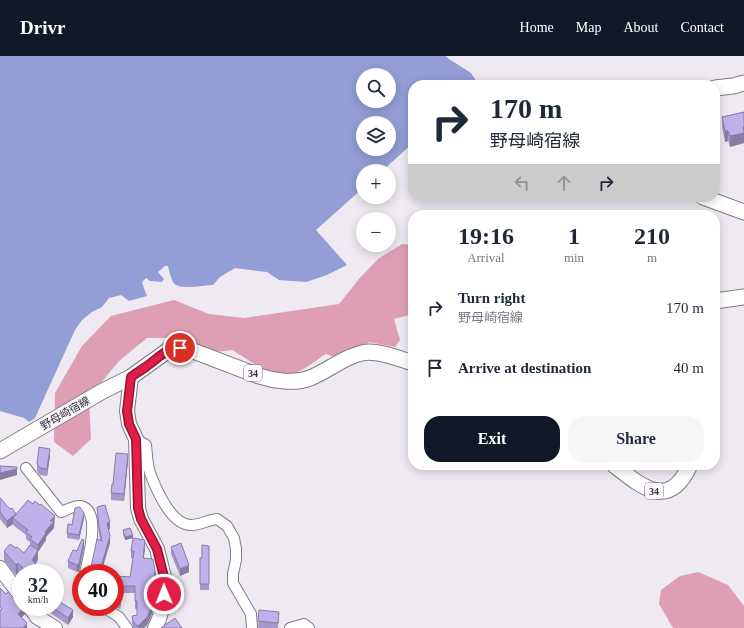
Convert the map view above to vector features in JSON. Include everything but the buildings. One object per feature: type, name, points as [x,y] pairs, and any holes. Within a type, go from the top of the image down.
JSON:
[{"type":"main road","points":[[720,87],[733,86],[744,82]]},
{"type":"main road","points":[[717,202],[744,212]]},
{"type":"main road","points":[[720,300],[744,297]]},
{"type":"main road","name":"野母崎宿線","points":[[0,451],[101,392],[131,377],[170,349],[180,348],[209,356],[268,379],[287,381],[309,378],[347,358],[364,352],[379,353],[408,362]]},
{"type":"main road","name":"34","points":[[621,470],[642,486],[651,490],[662,492],[671,489],[677,484],[687,470]]},
{"type":"street","points":[[131,377],[127,411],[129,424],[136,439],[138,508],[141,519],[157,549],[164,577],[162,609],[160,619],[155,628]]},
{"type":"street","points":[[136,439],[146,445],[149,472],[171,513],[180,522],[189,525],[197,525],[205,521],[216,519],[227,526],[234,538],[236,549],[233,583],[251,614],[252,628]]},
{"type":"street","points":[[26,468],[60,512],[75,506],[82,506],[89,512],[92,519],[93,531],[87,564]]},
{"type":"street","points":[[0,568],[12,584]]},
{"type":"street","points":[[36,616],[54,628]]},
{"type":"street","points":[[117,616],[127,628]]},
{"type":"street","points":[[290,628],[304,624],[309,628]]},
{"type":"shaded area","points":[[402,244],[408,245],[408,315],[394,319],[400,340],[395,347],[369,342],[355,352],[337,358],[326,354],[299,372],[283,374],[275,373],[260,367],[232,350],[215,352],[175,338],[147,338],[119,361],[89,397],[91,439],[73,456],[54,442],[55,393],[82,346],[111,316],[174,300],[209,314],[244,318],[339,304],[359,279],[378,259],[389,252],[396,252],[396,248]]},
{"type":"shaded area","points":[[698,572],[728,585],[744,606],[744,628],[673,628],[659,604],[661,590],[680,576]]},
{"type":"water","points":[[0,56],[446,56],[471,73],[476,80],[408,80],[408,148],[390,164],[356,164],[356,194],[316,230],[347,265],[327,275],[306,282],[279,280],[267,272],[235,268],[220,277],[213,285],[192,287],[176,285],[172,280],[168,266],[165,266],[158,272],[164,279],[162,282],[150,281],[146,278],[143,281],[142,283],[147,296],[129,301],[121,295],[109,298],[102,307],[92,312],[82,320],[75,330],[35,418],[29,422],[24,418],[0,411]]},
{"type":"route","points":[[164,594],[164,577],[157,549],[141,519],[138,508],[136,439],[129,424],[127,411],[128,391],[131,377],[161,354],[170,349],[180,348]]}]
